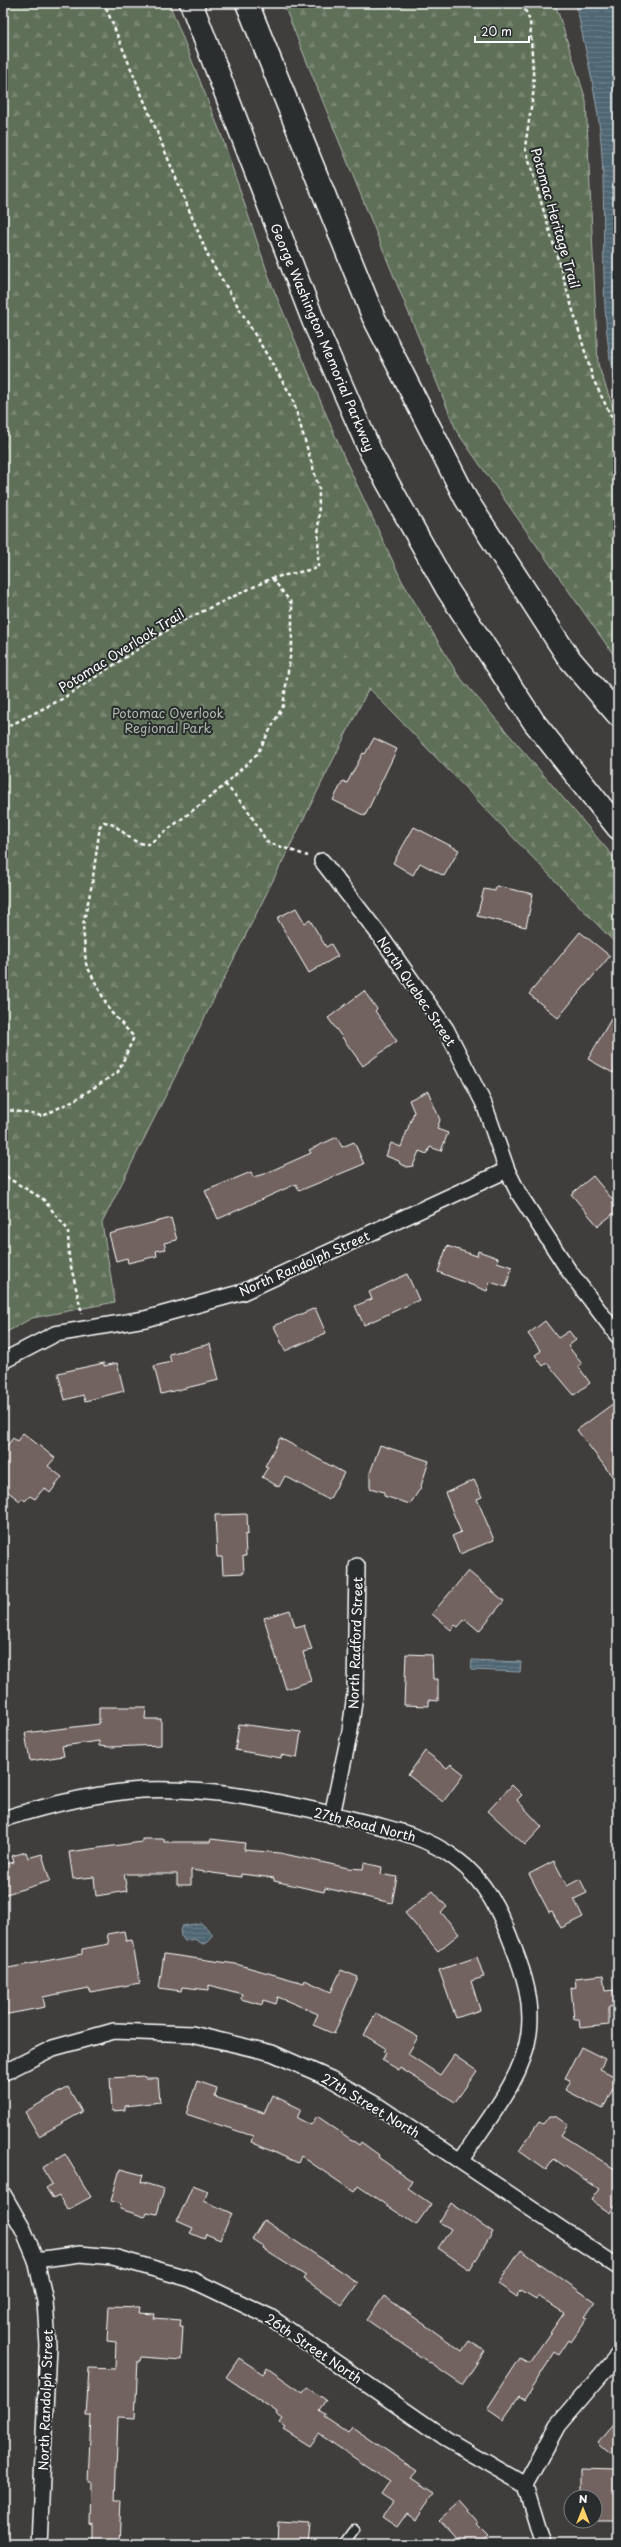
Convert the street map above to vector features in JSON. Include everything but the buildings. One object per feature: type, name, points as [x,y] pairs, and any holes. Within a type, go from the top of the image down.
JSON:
[{"type":"highway","name":"George Washington Memorial Parkway","points":[[191,3],[313,320],[371,453],[451,596],[534,722],[618,828]]},
{"type":"highway","points":[[247,3],[373,316],[466,499],[568,657],[618,716]]},
{"type":"street","name":"North Quebec Street","points":[[322,861],[381,937],[446,1029],[484,1104],[507,1170],[519,1194],[569,1271],[618,1336]]},
{"type":"street","name":"North Randolph Street","points":[[3,1361],[55,1334],[145,1319],[243,1292],[507,1170]]},
{"type":"street","name":"North Radford Street","points":[[332,1815],[350,1731],[355,1694],[357,1566]]},
{"type":"street","name":"27th Road North","points":[[3,1819],[38,1808],[103,1795],[142,1790],[216,1794],[332,1815],[411,1834],[437,1846],[458,1860],[477,1878],[491,1897],[512,1941],[527,1986],[529,2000],[529,2033],[520,2066],[505,2093],[461,2160]]},
{"type":"street","name":"27th Street North","points":[[3,2072],[53,2048],[114,2031],[192,2034],[272,2053],[331,2079],[378,2106],[461,2160],[618,2267]]},
{"type":"street","name":"North Randolph Street","points":[[3,2194],[23,2229],[36,2260],[45,2302],[48,2346],[39,2544]]},
{"type":"street","name":"26th Street North","points":[[36,2260],[80,2254],[113,2257],[190,2279],[270,2317],[446,2439],[525,2485]]},
{"type":"street","points":[[543,2544],[525,2485],[558,2425],[618,2355]]},
{"type":"lane","points":[[344,2544],[355,2529]]},
{"type":"path","name":"Potomac Overlook Trail","points":[[3,729],[62,699],[176,624],[272,578],[318,568],[319,488],[292,397],[208,256],[104,3]]},
{"type":"path","name":"Potomac Heritage Trail","points":[[522,3],[530,21],[534,88],[525,147],[593,379],[618,430]]},
{"type":"path","points":[[3,1109],[43,1116],[78,1098],[118,1072],[134,1037],[110,1011],[86,964],[83,925],[92,884],[100,826],[104,822],[112,823],[131,841],[140,844],[149,844],[225,784],[257,754],[283,706],[292,644],[292,604],[272,578]]},
{"type":"path","points":[[225,784],[247,809],[267,842],[322,861]]},
{"type":"path","points":[[3,1170],[8,1178],[43,1199],[68,1230],[69,1258],[86,1329]]},
{"type":"green space","name":"Potomac Overlook Regional Park","points":[[3,3],[169,3],[221,134],[271,283],[344,457],[402,581],[458,675],[618,862],[618,946],[369,688],[102,1223],[115,1302],[32,1318],[3,1334]]},
{"type":"green space","points":[[283,3],[555,3],[586,100],[598,364],[618,422],[618,661],[457,432]]},
{"type":"water","points":[[576,3],[618,3],[618,396],[611,364],[607,331],[600,131]]},
{"type":"water","points":[[472,1660],[521,1662],[520,1672],[471,1670]]},
{"type":"water","points":[[201,1923],[212,1933],[210,1940],[203,1944],[194,1939],[185,1941],[181,1936],[180,1930],[182,1926]]}]
